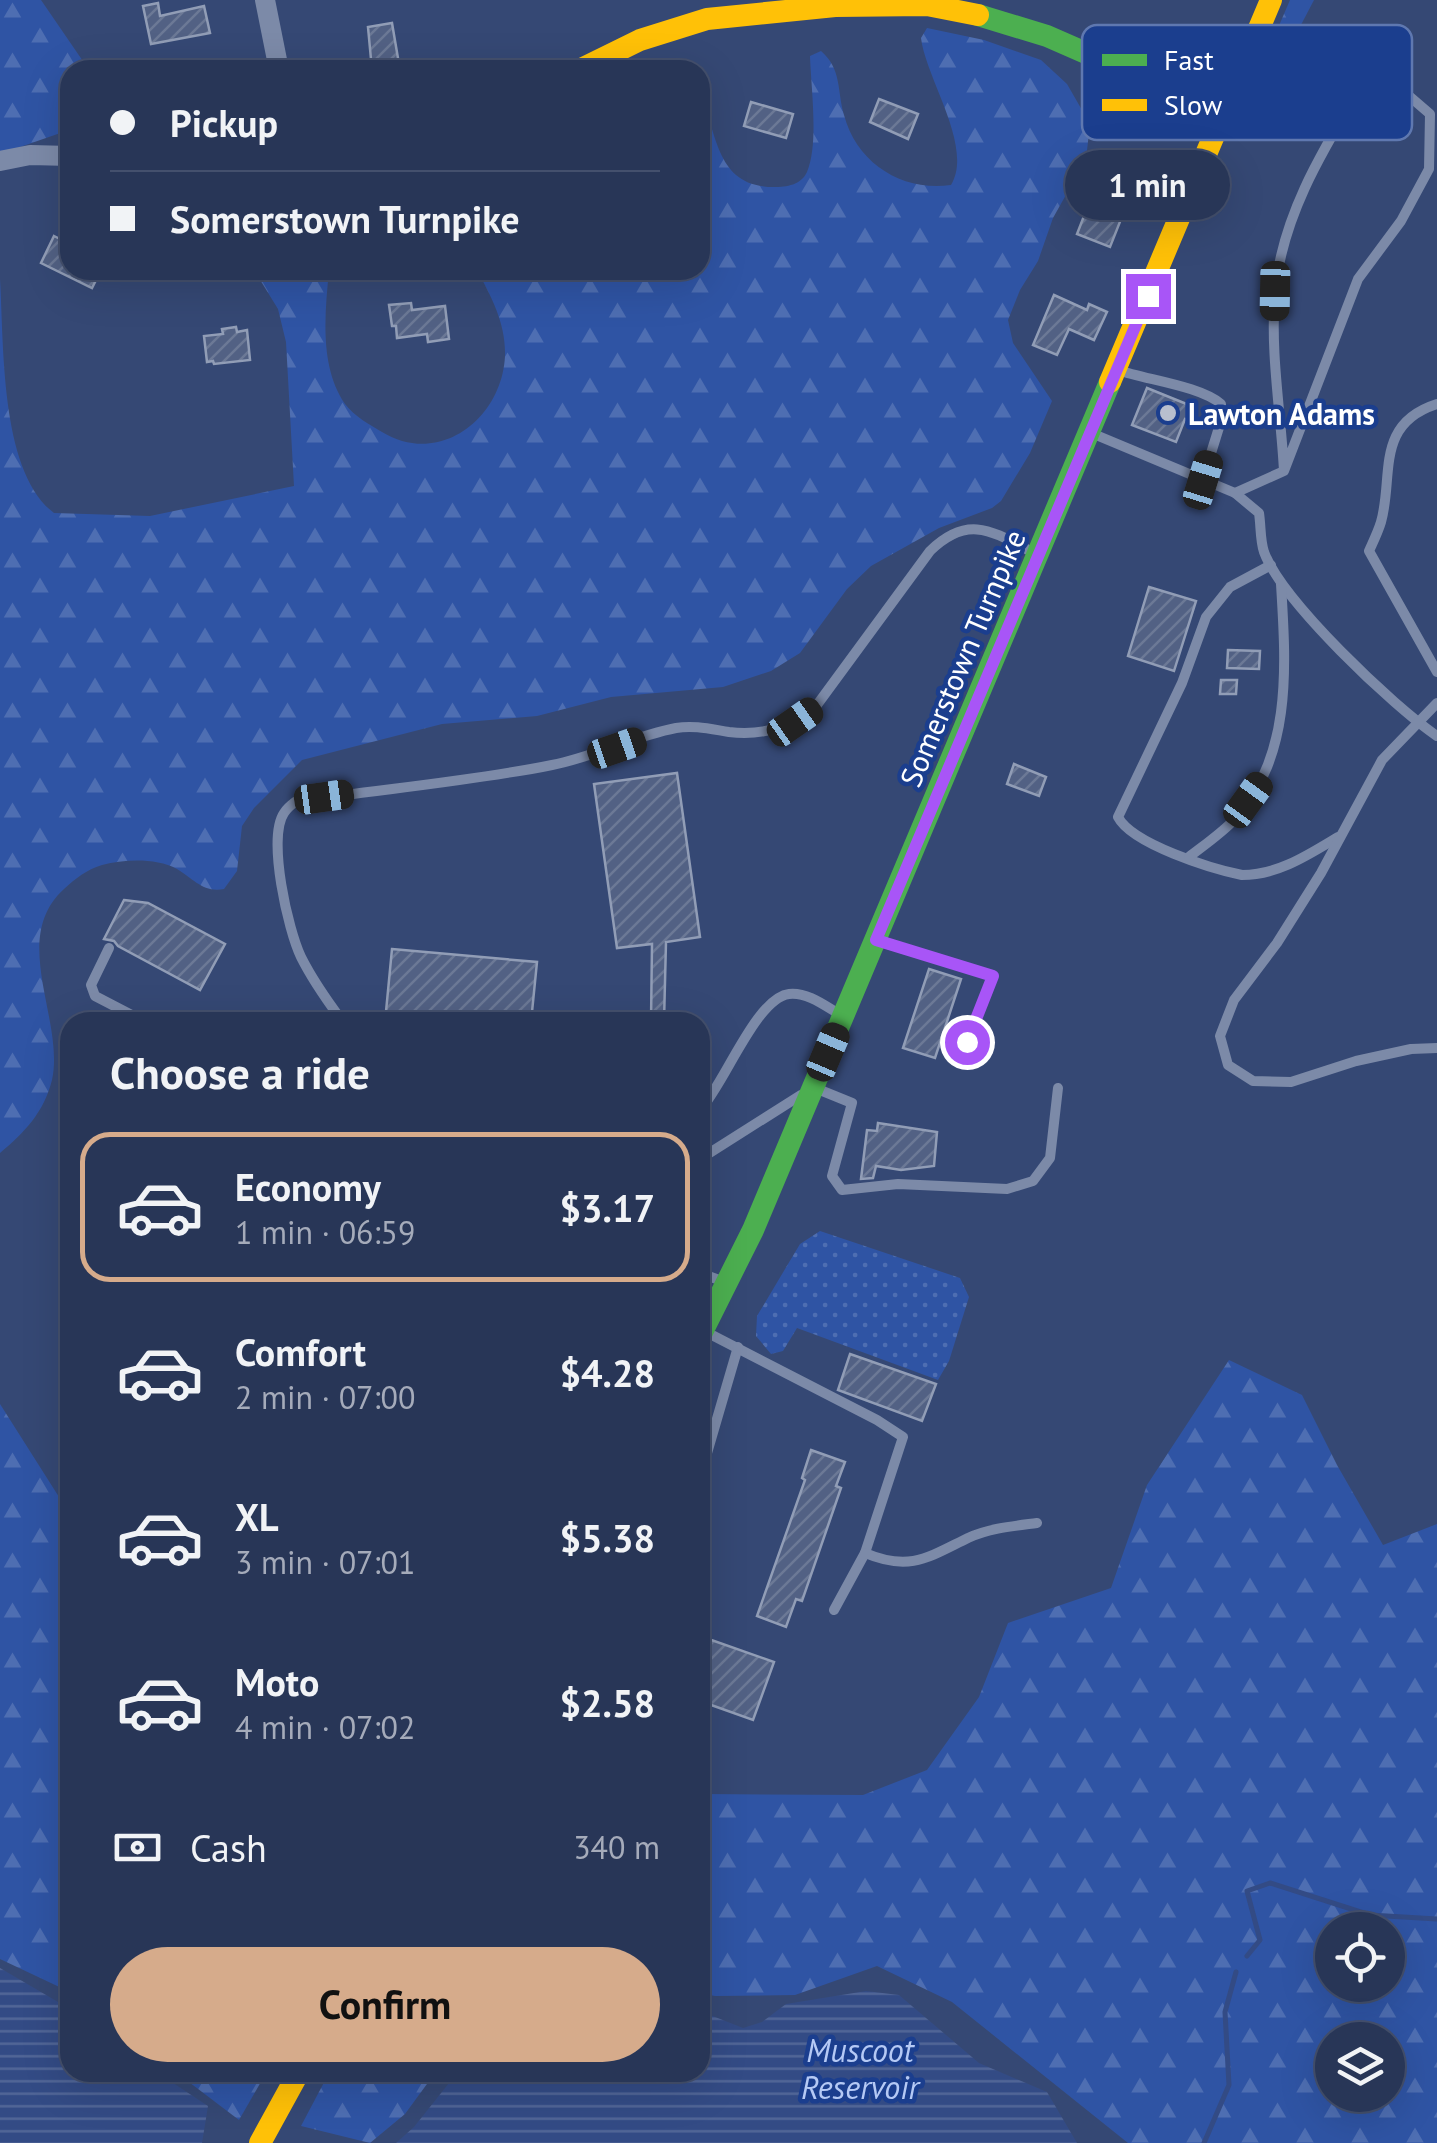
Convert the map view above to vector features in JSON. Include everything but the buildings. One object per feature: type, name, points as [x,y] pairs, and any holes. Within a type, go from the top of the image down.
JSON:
[{"type":"main road","name":"Somerstown Turnpike","points":[[1260,25],[1271,0]]},
{"type":"main road","points":[[600,60],[640,40],[707,20],[835,6],[927,5],[960,9],[1082,51]]},
{"type":"main road","name":"Somerstown Turnpike","points":[[710,1318],[814,1087],[1212,140]]},
{"type":"main road","points":[[260,2143],[294,2082]]},
{"type":"street","points":[[265,0],[277,60]]},
{"type":"street","points":[[0,161],[30,154],[60,156]]},
{"type":"lane","points":[[1235,493],[1284,471],[1358,278],[1401,221],[1429,169],[1433,115],[1412,98]]},
{"type":"lane","points":[[1284,471],[1274,343],[1275,291],[1291,218],[1329,140]]},
{"type":"lane","points":[[1118,370],[1210,394],[1221,404],[1221,421],[1203,480]]},
{"type":"lane","points":[[1437,404],[1400,428],[1386,463],[1381,523],[1369,551],[1437,672]]},
{"type":"lane","points":[[1091,432],[1235,493],[1259,514],[1264,550],[1280,583],[1331,640],[1418,723],[1437,736]]},
{"type":"lane","points":[[336,1012],[300,956],[287,917],[278,865],[280,826],[282,814],[295,802],[548,766],[693,726],[754,734],[776,729],[814,709],[943,538],[975,528],[990,530],[1038,555]]},
{"type":"lane","points":[[1272,565],[1230,587],[1206,617],[1182,683],[1118,817],[1124,828],[1144,840],[1229,872],[1258,875],[1289,864],[1341,835]]},
{"type":"lane","points":[[1189,857],[1232,822],[1264,778],[1282,716],[1285,645],[1280,583]]},
{"type":"lane","points":[[1437,703],[1382,760],[1277,943],[1234,1000],[1220,1036],[1228,1065],[1253,1081],[1290,1082],[1356,1060],[1437,1048]]},
{"type":"lane","points":[[876,940],[993,976],[967,1042]]},
{"type":"lane","points":[[109,948],[91,984],[95,996],[126,1012]]},
{"type":"lane","points":[[710,1099],[750,1028],[772,1002],[788,994],[814,998],[843,1017]]},
{"type":"lane","points":[[710,1153],[814,1087],[852,1104],[832,1176],[842,1190],[898,1184],[1007,1189],[1033,1181],[1050,1158],[1058,1088]]},
{"type":"lane","points":[[710,1278],[728,1284]]},
{"type":"lane","points":[[710,1336],[904,1437],[866,1553],[834,1610]]},
{"type":"lane","points":[[710,1443],[738,1348]]},
{"type":"lane","points":[[866,1553],[888,1562],[914,1562],[1000,1528],[1038,1523]]},
{"type":"green space","points":[[0,0],[41,0],[82,60],[60,60],[60,133],[0,154]]},
{"type":"green space","points":[[1290,0],[1314,0],[1301,25],[1279,25]]},
{"type":"green space","points":[[927,28],[984,40],[1041,60],[1067,84],[1082,110],[1082,140],[1088,140],[1086,159],[1053,218],[1038,261],[1008,320],[1013,343],[1052,401],[1030,453],[1001,501],[939,528],[871,566],[847,589],[800,653],[771,671],[723,687],[611,697],[537,716],[442,724],[302,760],[254,808],[242,826],[237,871],[224,889],[204,887],[169,865],[150,861],[111,863],[82,875],[48,909],[41,932],[39,956],[52,1032],[52,1080],[32,1121],[0,1153],[0,279],[5,372],[14,439],[36,494],[54,513],[150,516],[294,486],[286,342],[278,309],[260,280],[328,280],[327,356],[345,404],[367,423],[404,441],[425,444],[445,440],[480,417],[501,379],[505,356],[501,322],[482,280],[710,280],[710,123],[722,156],[740,178],[774,187],[801,180],[811,160],[810,56],[821,51],[828,58],[836,73],[850,132],[871,161],[899,179],[933,186],[951,185],[957,169],[957,152],[921,38]]},
{"type":"green space","points":[[820,1231],[960,1278],[969,1297],[949,1361],[938,1380],[797,1328],[783,1351],[771,1354],[756,1336],[757,1316],[800,1244]]},
{"type":"green space","points":[[1229,1360],[1302,1395],[1383,1545],[1437,1524],[1437,2143],[1128,2143],[952,2002],[877,1966],[795,1995],[710,1995],[710,1794],[863,1795],[927,1770],[979,1697],[1008,1623],[1111,1588],[1147,1485]]},
{"type":"green space","points":[[0,1404],[60,1498],[60,1987],[0,1959]]},
{"type":"green space","points":[[189,2082],[261,2082],[239,2120]]},
{"type":"green space","points":[[324,2082],[428,2082],[405,2114],[370,2143],[301,2126]]},
{"type":"water","points":[[0,1968],[60,2003],[60,2082],[172,2082],[208,2106],[202,2143],[0,2143]]},
{"type":"water","name":"Muscoot Reservoir","points":[[866,1991],[899,1995],[979,2063],[1047,2092],[1077,2143],[396,2143],[450,2082],[710,2082],[710,2015],[743,2028],[762,2022],[786,2004]]},
{"type":"waterway","points":[[1247,1956],[1260,1940],[1247,1891],[1270,1883],[1370,1915],[1437,1919]]},
{"type":"waterway","points":[[1204,2143],[1229,2085],[1225,2012],[1236,1972]]},
{"type":"traffic: fast","points":[[978,15],[1082,51]]},
{"type":"traffic: fast","points":[[710,1316],[753,1230],[1110,382]]},
{"type":"traffic: slow","points":[[1260,25],[1271,0]]},
{"type":"traffic: slow","points":[[599,60],[640,40],[707,19],[835,6],[927,5],[978,15]]},
{"type":"traffic: slow","points":[[1110,382],[1212,140]]},
{"type":"traffic: slow","points":[[260,2143],[294,2082]]},
{"type":"place","name":"Lawton Adams","points":[[1168,413]]},
{"type":"route","points":[[967,1042],[993,976],[876,940],[1148,296]]}]
